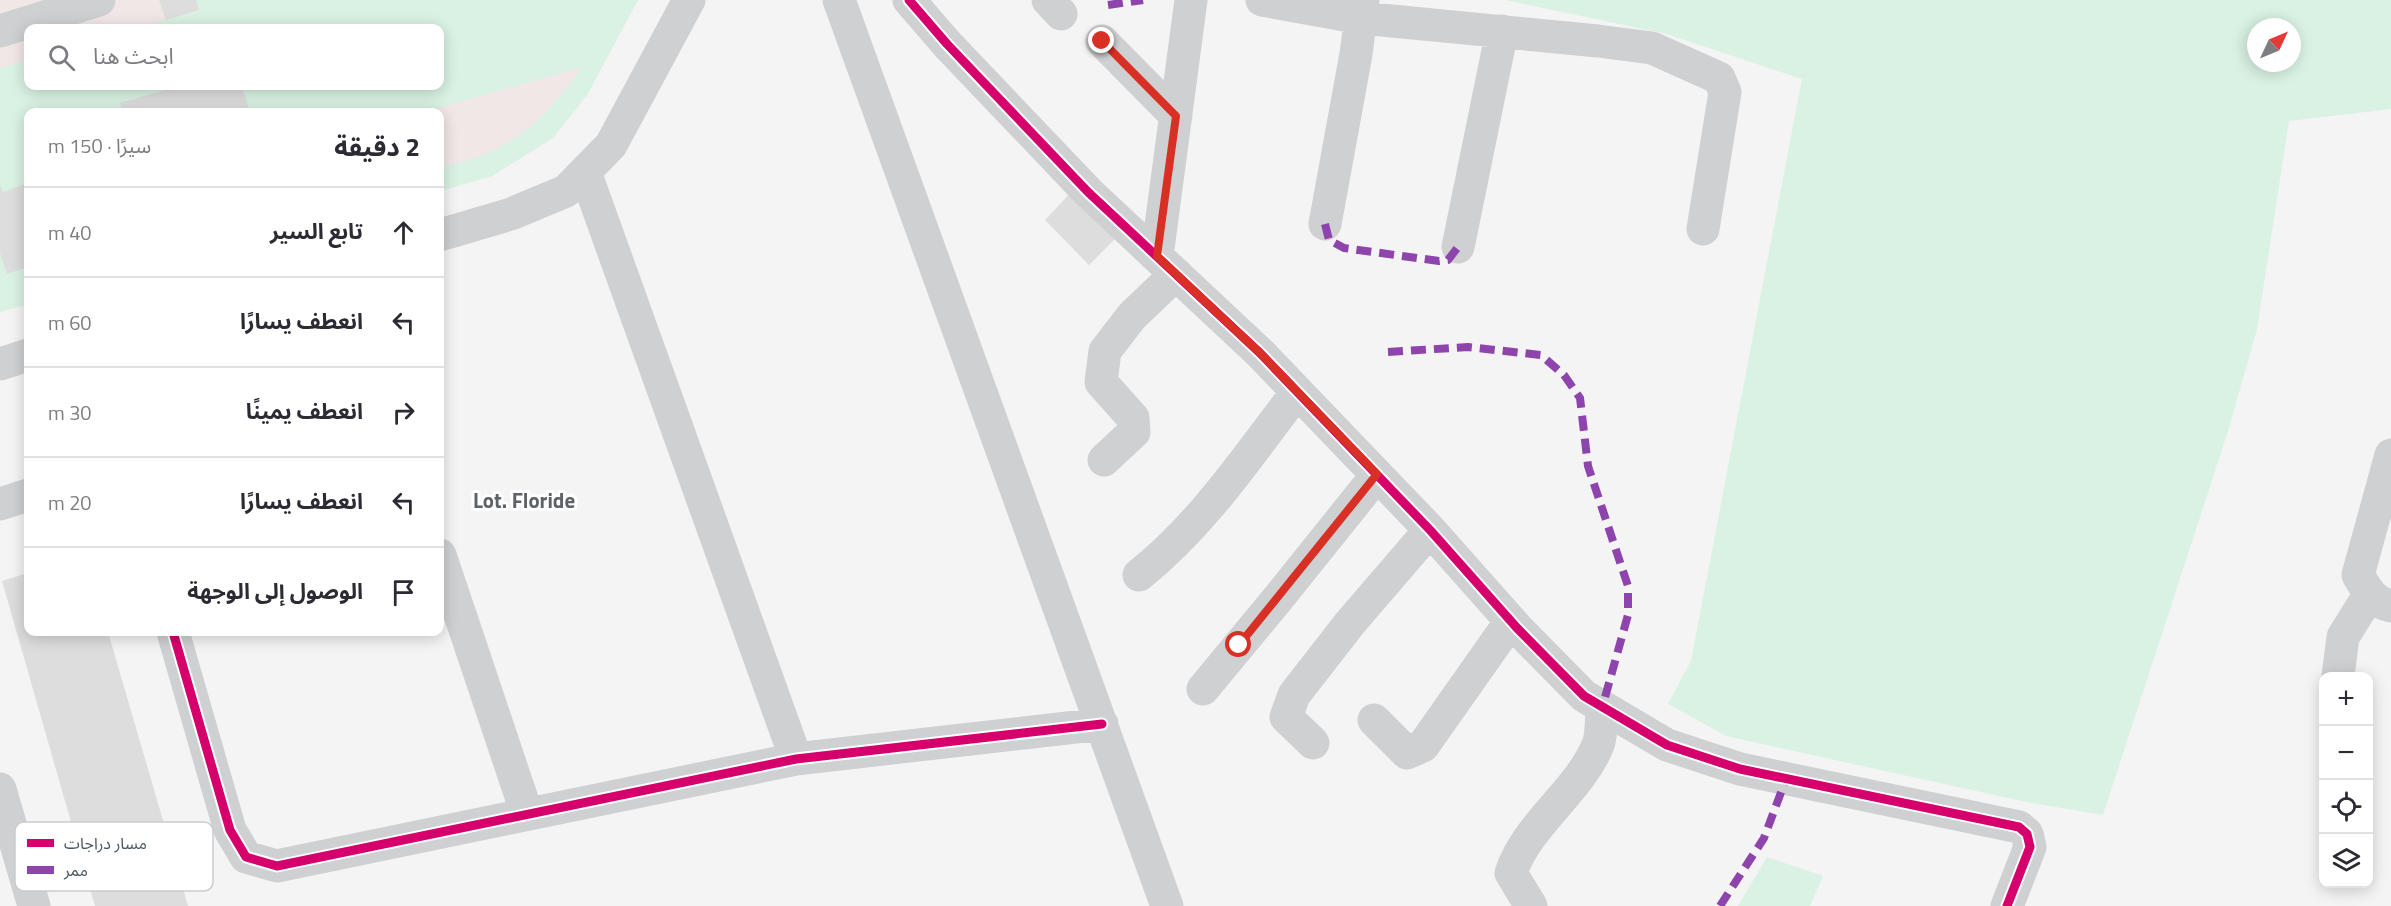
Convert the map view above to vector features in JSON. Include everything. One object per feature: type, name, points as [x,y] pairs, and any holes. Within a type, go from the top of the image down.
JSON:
[{"type":"street","points":[[0,31],[99,0]]},
{"type":"street","points":[[444,235],[511,214],[566,191],[611,146],[688,0]]},
{"type":"street","points":[[838,0],[1167,906]]},
{"type":"street","points":[[909,0],[947,44],[1088,192],[1260,353],[1430,530],[1511,621],[1584,696],[1667,746],[1740,769],[2019,827],[2027,834],[2030,848],[2007,906]]},
{"type":"street","points":[[1104,459],[1134,432],[1133,418],[1101,382],[1105,351],[1166,265],[1176,116],[1191,0]]},
{"type":"street","points":[[1262,0],[1362,9],[1502,31],[1652,48],[1719,78],[1725,92],[1703,229]]},
{"type":"street","points":[[1325,224],[1362,9]]},
{"type":"street","points":[[1458,247],[1502,31]]},
{"type":"street","points":[[1102,41],[1176,116]]},
{"type":"street","points":[[585,172],[796,759]]},
{"type":"street","points":[[0,364],[24,356]]},
{"type":"street","points":[[1139,575],[1165,554],[1214,501],[1297,392]]},
{"type":"street","points":[[2339,672],[2343,637],[2380,601],[2358,575],[2391,455]]},
{"type":"street","points":[[1203,688],[1377,474]]},
{"type":"street","points":[[0,504],[24,496]]},
{"type":"street","points":[[1313,743],[1286,717],[1294,695],[1350,623],[1430,530]]},
{"type":"street","points":[[444,567],[527,814]]},
{"type":"street","points":[[1374,720],[1407,753],[1424,746],[1511,621]]},
{"type":"street","points":[[174,636],[230,830],[246,857],[277,866],[796,759],[1102,724]]},
{"type":"street","points":[[1531,906],[1511,873],[1518,854],[1583,772],[1599,743],[1602,708]]},
{"type":"street","points":[[0,789],[9,848],[15,862]]},
{"type":"street","points":[[28,891],[34,906]]},
{"type":"shaded area","points":[[0,0],[638,0],[587,95],[553,138],[492,176],[444,190],[444,108],[24,108],[24,305],[0,312]]},
{"type":"green space","points":[[196,0],[638,0],[587,95],[553,138],[492,176],[444,190],[444,167],[496,149],[525,131],[562,94],[582,67],[438,108],[24,108],[24,305],[0,312],[0,68],[24,61],[24,90],[444,90],[444,24],[151,24],[199,10]]},
{"type":"green space","points":[[1505,0],[2391,0],[2391,109],[2289,121],[2257,329],[2228,431],[2103,815],[2026,802],[1726,736],[1668,704],[1691,661],[1802,79],[1667,34]]},
{"type":"green space","points":[[1767,857],[1823,876],[1810,906],[1738,906]]},
{"type":"building","points":[[159,0],[196,0],[199,10],[166,20]]},
{"type":"building","points":[[165,90],[243,90],[249,108],[122,108],[120,103]]},
{"type":"building","points":[[24,184],[24,268],[7,274],[0,253],[0,186],[3,192]]},
{"type":"building","points":[[1075,188],[1120,234],[1089,265],[1045,220]]},
{"type":"building","points":[[24,574],[24,636],[109,636],[163,822],[71,822],[2,581]]},
{"type":"building","points":[[91,891],[184,891],[188,906],[95,906]]},
{"type":"marked path","points":[[1108,5],[1143,0]]},
{"type":"marked path","points":[[1325,224],[1329,240],[1344,248],[1439,261],[1448,260],[1458,247]]},
{"type":"marked path","points":[[1388,352],[1468,347],[1541,355],[1564,375],[1580,398],[1588,466],[1628,586],[1628,615],[1602,708]]},
{"type":"marked path","points":[[1720,906],[1764,838],[1786,779]]},
{"type":"cycle path","points":[[909,0],[947,44],[1088,192],[1260,353],[1430,530],[1517,628],[1584,696],[1667,745],[1740,769],[2019,827],[2027,834],[2030,847],[2007,906]]},
{"type":"cycle path","points":[[174,636],[230,830],[246,857],[277,866],[796,759],[1102,724]]},
{"type":"district","name":"Lot. Floride","points":[[524,501]]},
{"type":"route","points":[[1102,41],[1176,116],[1157,256],[1260,353],[1377,474],[1239,645]]}]
